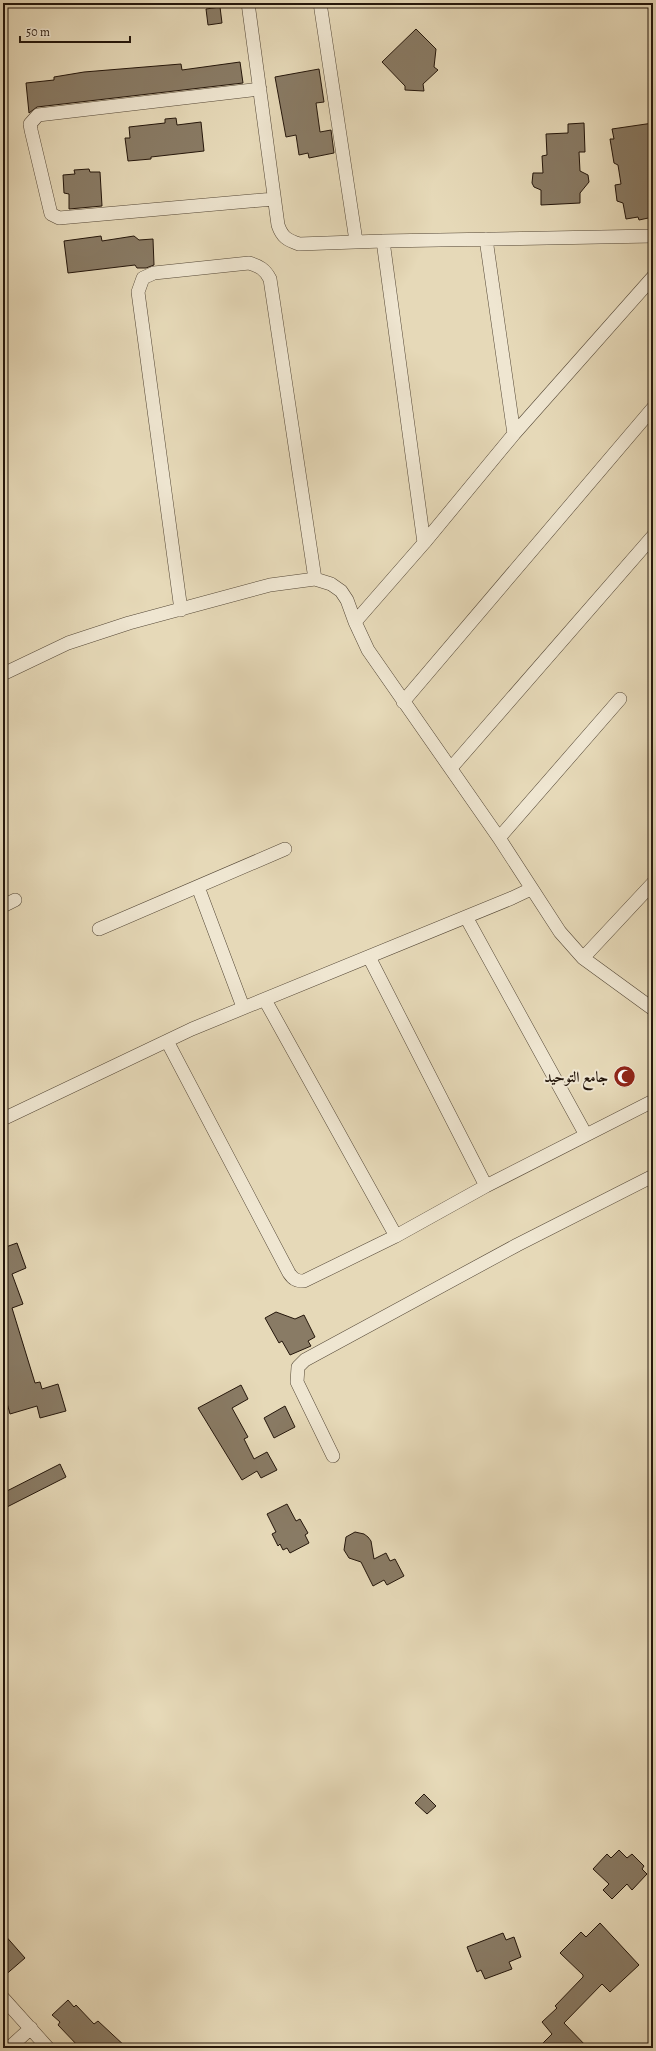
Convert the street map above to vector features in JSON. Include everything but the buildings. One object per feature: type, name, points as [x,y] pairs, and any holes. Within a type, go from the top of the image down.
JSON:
[{"type":"street","points":[[248,3],[274,199],[281,233],[290,241],[299,244],[356,241],[653,236]]},
{"type":"street","points":[[320,3],[356,241]]},
{"type":"street","points":[[260,89],[38,115],[30,124],[51,214],[58,218],[274,199]]},
{"type":"street","points":[[486,240],[514,434]]},
{"type":"street","points":[[383,241],[424,543]]},
{"type":"street","points":[[181,610],[138,292],[142,278],[154,273],[249,263],[262,268],[267,272],[270,279],[315,579]]},
{"type":"street","points":[[355,622],[424,543],[514,434],[653,277]]},
{"type":"street","points":[[403,702],[653,408]]},
{"type":"street","points":[[451,768],[653,536]]},
{"type":"street","points":[[3,674],[68,643],[129,623],[270,585],[315,579],[331,584],[341,591],[347,600],[368,650],[499,838],[560,932],[583,958],[653,1010]]},
{"type":"street","points":[[499,838],[620,699]]},
{"type":"street","points":[[99,929],[286,849]]},
{"type":"street","points":[[583,958],[653,883]]},
{"type":"street","points":[[198,887],[243,1007]]},
{"type":"street","points":[[3,1119],[167,1041],[243,1007],[265,1000],[531,889]]},
{"type":"street","points":[[3,906],[15,900]]},
{"type":"street","points":[[466,917],[586,1135]]},
{"type":"street","points":[[369,957],[486,1186]]},
{"type":"street","points":[[265,1000],[396,1236]]},
{"type":"street","points":[[167,1041],[292,1278],[298,1281],[304,1281],[396,1236],[486,1186],[653,1101]]},
{"type":"street","points":[[333,1456],[297,1382],[298,1367],[305,1360],[517,1245],[653,1176]]},
{"type":"street","points":[[3,1998],[48,2048]]},
{"type":"street","points":[[9,2048],[31,2028]]},
{"type":"place","name":"جامع التوحيد","points":[[624,1077]]}]
